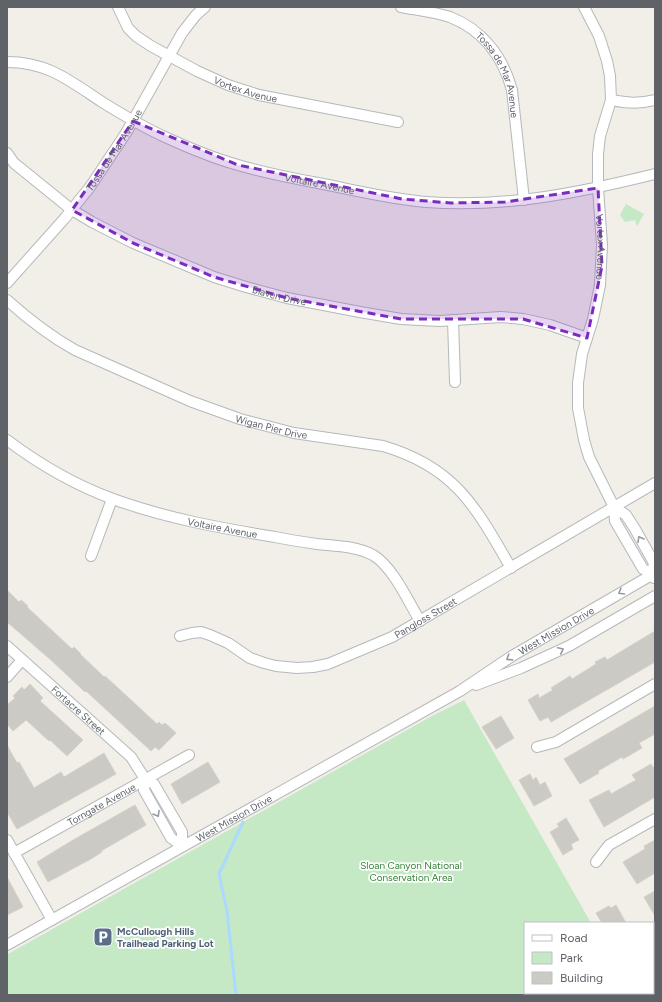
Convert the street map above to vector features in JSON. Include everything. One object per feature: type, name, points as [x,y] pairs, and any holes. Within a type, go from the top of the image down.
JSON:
[{"type":"street","name":"Vortex Avenue","points":[[118,7],[123,20],[136,36],[170,56],[213,78],[247,91],[398,122]]},
{"type":"street","name":"Tossa de Mar Avenue","points":[[7,283],[72,210],[105,166],[189,24],[205,7]]},
{"type":"street","name":"Tossa de Mar Avenue","points":[[401,7],[449,17],[461,23],[484,39],[498,57],[512,90],[524,200]]},
{"type":"street","name":"Vortex Avenue","points":[[584,7],[599,36],[607,61],[610,76],[611,100],[600,136],[598,154],[598,188],[602,266],[597,300],[579,370],[578,396],[580,424],[589,457],[614,507],[614,521],[643,569],[654,575]]},
{"type":"street","name":"Voltaire Avenue","points":[[7,62],[28,63],[61,75],[133,121],[220,160],[260,171],[372,194],[426,202],[484,203],[524,200],[598,188],[655,174]]},
{"type":"street","points":[[611,100],[631,104],[655,100]]},
{"type":"street","name":"Blaven Drive","points":[[7,153],[14,163],[72,210],[92,222],[134,243],[214,277],[266,293],[384,316],[420,320],[501,318],[523,319],[586,338]]},
{"type":"street","name":"Wigan Pier Drive","points":[[7,300],[35,324],[75,350],[214,410],[240,420],[294,433],[383,446],[397,450],[419,460],[440,472],[467,498],[483,520],[511,568]]},
{"type":"street","points":[[452,320],[455,382]]},
{"type":"street","name":"Voltaire Avenue","points":[[7,440],[42,464],[63,476],[87,489],[112,499],[169,516],[228,529],[364,551],[382,562],[390,571],[420,621]]},
{"type":"street","name":"Pangloss Street","points":[[180,636],[201,632],[218,638],[250,658],[264,663],[297,668],[328,664],[392,638],[655,483]]},
{"type":"street","points":[[91,556],[112,499]]},
{"type":"street","name":"West Mission Drive","points":[[7,945],[460,691],[512,656],[654,575]]},
{"type":"street","name":"West Mission Drive","points":[[460,691],[521,668],[569,646],[655,596]]},
{"type":"street","name":"Fortacre Street","points":[[7,646],[131,757],[145,779],[154,784],[182,832],[182,846]]},
{"type":"street","points":[[7,677],[22,660]]},
{"type":"street","points":[[537,747],[556,742],[655,684]]},
{"type":"street","name":"Torngate Avenue","points":[[14,852],[189,755]]},
{"type":"street","points":[[596,862],[609,845],[655,818]]},
{"type":"street","points":[[7,840],[52,920]]},
{"type":"highlighted area","points":[[133,121],[238,165],[402,199],[451,203],[505,202],[598,188],[602,266],[587,338],[523,319],[401,319],[287,298],[214,277],[133,243],[72,210]]},
{"type":"green space","points":[[626,204],[644,214],[637,226],[635,220],[625,222],[620,215]]},
{"type":"green space","name":"Sloan Canyon National Conservation Area","points":[[464,700],[590,922],[524,922],[524,994],[632,995],[7,995],[7,953],[8,954],[432,716]]},
{"type":"building","points":[[7,590],[19,602],[21,600],[28,606],[27,607],[72,649],[74,647],[104,677],[105,676],[157,724],[159,722],[162,725],[165,723],[176,733],[159,750],[155,747],[151,751],[86,691],[85,692],[7,622]]},
{"type":"building","points":[[655,631],[655,662],[551,722],[548,717],[540,721],[528,700],[538,694],[539,698],[553,690],[551,688],[570,676],[572,679],[596,664],[595,662],[605,657],[607,660]]},
{"type":"building","points":[[30,684],[43,698],[40,701],[83,740],[67,756],[26,720],[13,731],[7,724],[7,705],[15,698],[13,696],[22,687],[24,690]]},
{"type":"building","points":[[655,706],[655,734],[639,743],[642,748],[623,759],[622,757],[598,771],[599,773],[580,784],[564,759]]},
{"type":"building","points":[[501,716],[514,738],[496,749],[482,727]]},
{"type":"building","points":[[7,745],[34,788],[61,772],[64,777],[104,753],[116,774],[17,829],[7,812]]},
{"type":"building","points":[[208,762],[220,782],[182,804],[171,784]]},
{"type":"building","points":[[651,764],[655,770],[655,797],[604,827],[589,800],[609,790],[611,794],[636,780],[632,775]]},
{"type":"building","points":[[530,774],[533,780],[536,777],[540,785],[545,782],[552,796],[534,806],[519,780]]},
{"type":"building","points":[[135,805],[146,825],[101,851],[102,852],[89,860],[48,882],[37,862]]},
{"type":"building","points":[[566,818],[579,840],[571,844],[573,849],[563,855],[550,832],[559,827],[557,824]]},
{"type":"building","points":[[655,840],[655,873],[637,884],[623,862],[645,849],[644,846]]},
{"type":"building","points":[[7,877],[23,907],[7,915]]},
{"type":"building","points":[[655,891],[655,916],[644,897]]},
{"type":"building","points":[[616,905],[625,922],[601,922],[596,913],[609,906],[611,908]]},
{"type":"waterway","points":[[236,995],[227,911],[219,874],[243,822]]},
{"type":"place","name":"McCullough Hills Trailhead Parking Lot","points":[[103,937]]}]
